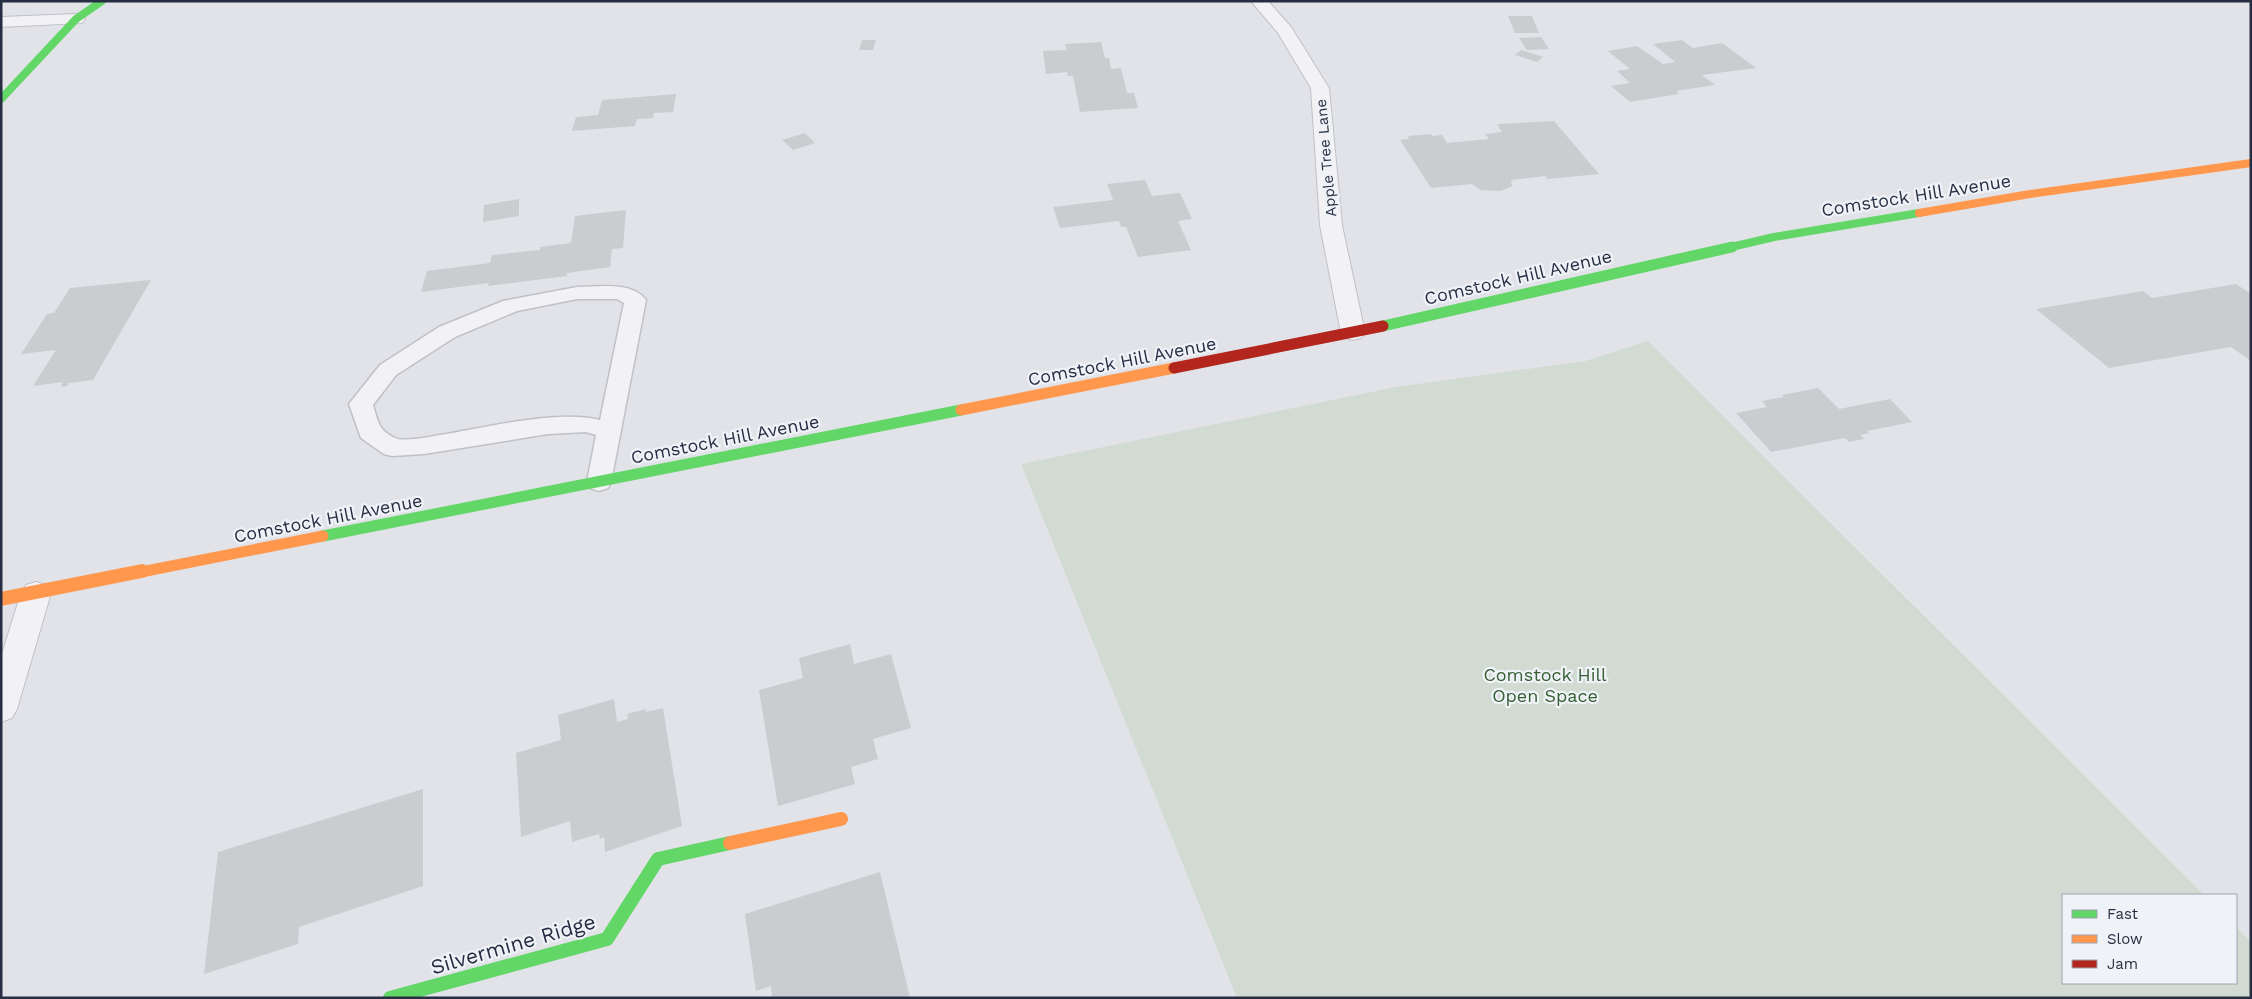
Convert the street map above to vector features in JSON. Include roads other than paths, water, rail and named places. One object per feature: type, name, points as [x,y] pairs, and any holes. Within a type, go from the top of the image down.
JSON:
[{"type":"street","points":[[1,98],[76,19],[102,1]]},
{"type":"street","name":"Apple Tree Lane","points":[[1259,1],[1285,31],[1320,88],[1332,225],[1353,333]]},
{"type":"street","points":[[1,22],[76,19]]},
{"type":"street","name":"Comstock Hill Avenue","points":[[1,599],[1353,333],[1774,237],[2030,194],[2251,163]]},
{"type":"street","points":[[1,709],[36,593]]},
{"type":"street","name":"Silvermine Ridge","points":[[390,998],[606,939],[658,859],[841,820]]},
{"type":"lane","points":[[599,482],[610,430],[635,300],[620,293],[577,293],[510,306],[447,332],[388,370],[361,404],[369,432],[392,448],[424,446],[548,426],[586,424],[610,430]]},
{"type":"park label","name":"Comstock Hill Open Space","points":[[1545,684]]}]
